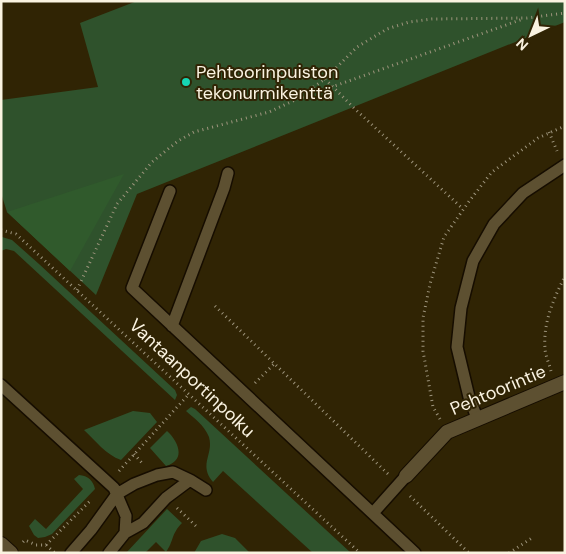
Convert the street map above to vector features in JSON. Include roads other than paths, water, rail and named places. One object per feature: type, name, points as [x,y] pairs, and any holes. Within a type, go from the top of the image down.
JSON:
[{"type":"street","name":"Pehtoorintie","points":[[402,481],[447,432],[561,383]]},
{"type":"street","points":[[1,544],[11,553]]},
{"type":"lane","points":[[477,418],[469,397],[457,347],[461,308],[473,261],[500,217],[524,193],[565,166]]},
{"type":"lane","points":[[172,326],[228,173]]},
{"type":"lane","points":[[170,191],[132,288],[415,553]]},
{"type":"lane","points":[[1,385],[109,482],[118,494],[126,516],[125,534]]},
{"type":"lane","points":[[71,553],[118,494],[134,484],[157,475],[174,472],[206,490]]},
{"type":"lane","points":[[109,553],[125,534],[143,523],[166,498],[190,480]]},
{"type":"lane","points":[[373,513],[402,481]]},
{"type":"place","name":"Pehtoorinpuiston tekonurmikenttä","points":[[186,82]]}]
